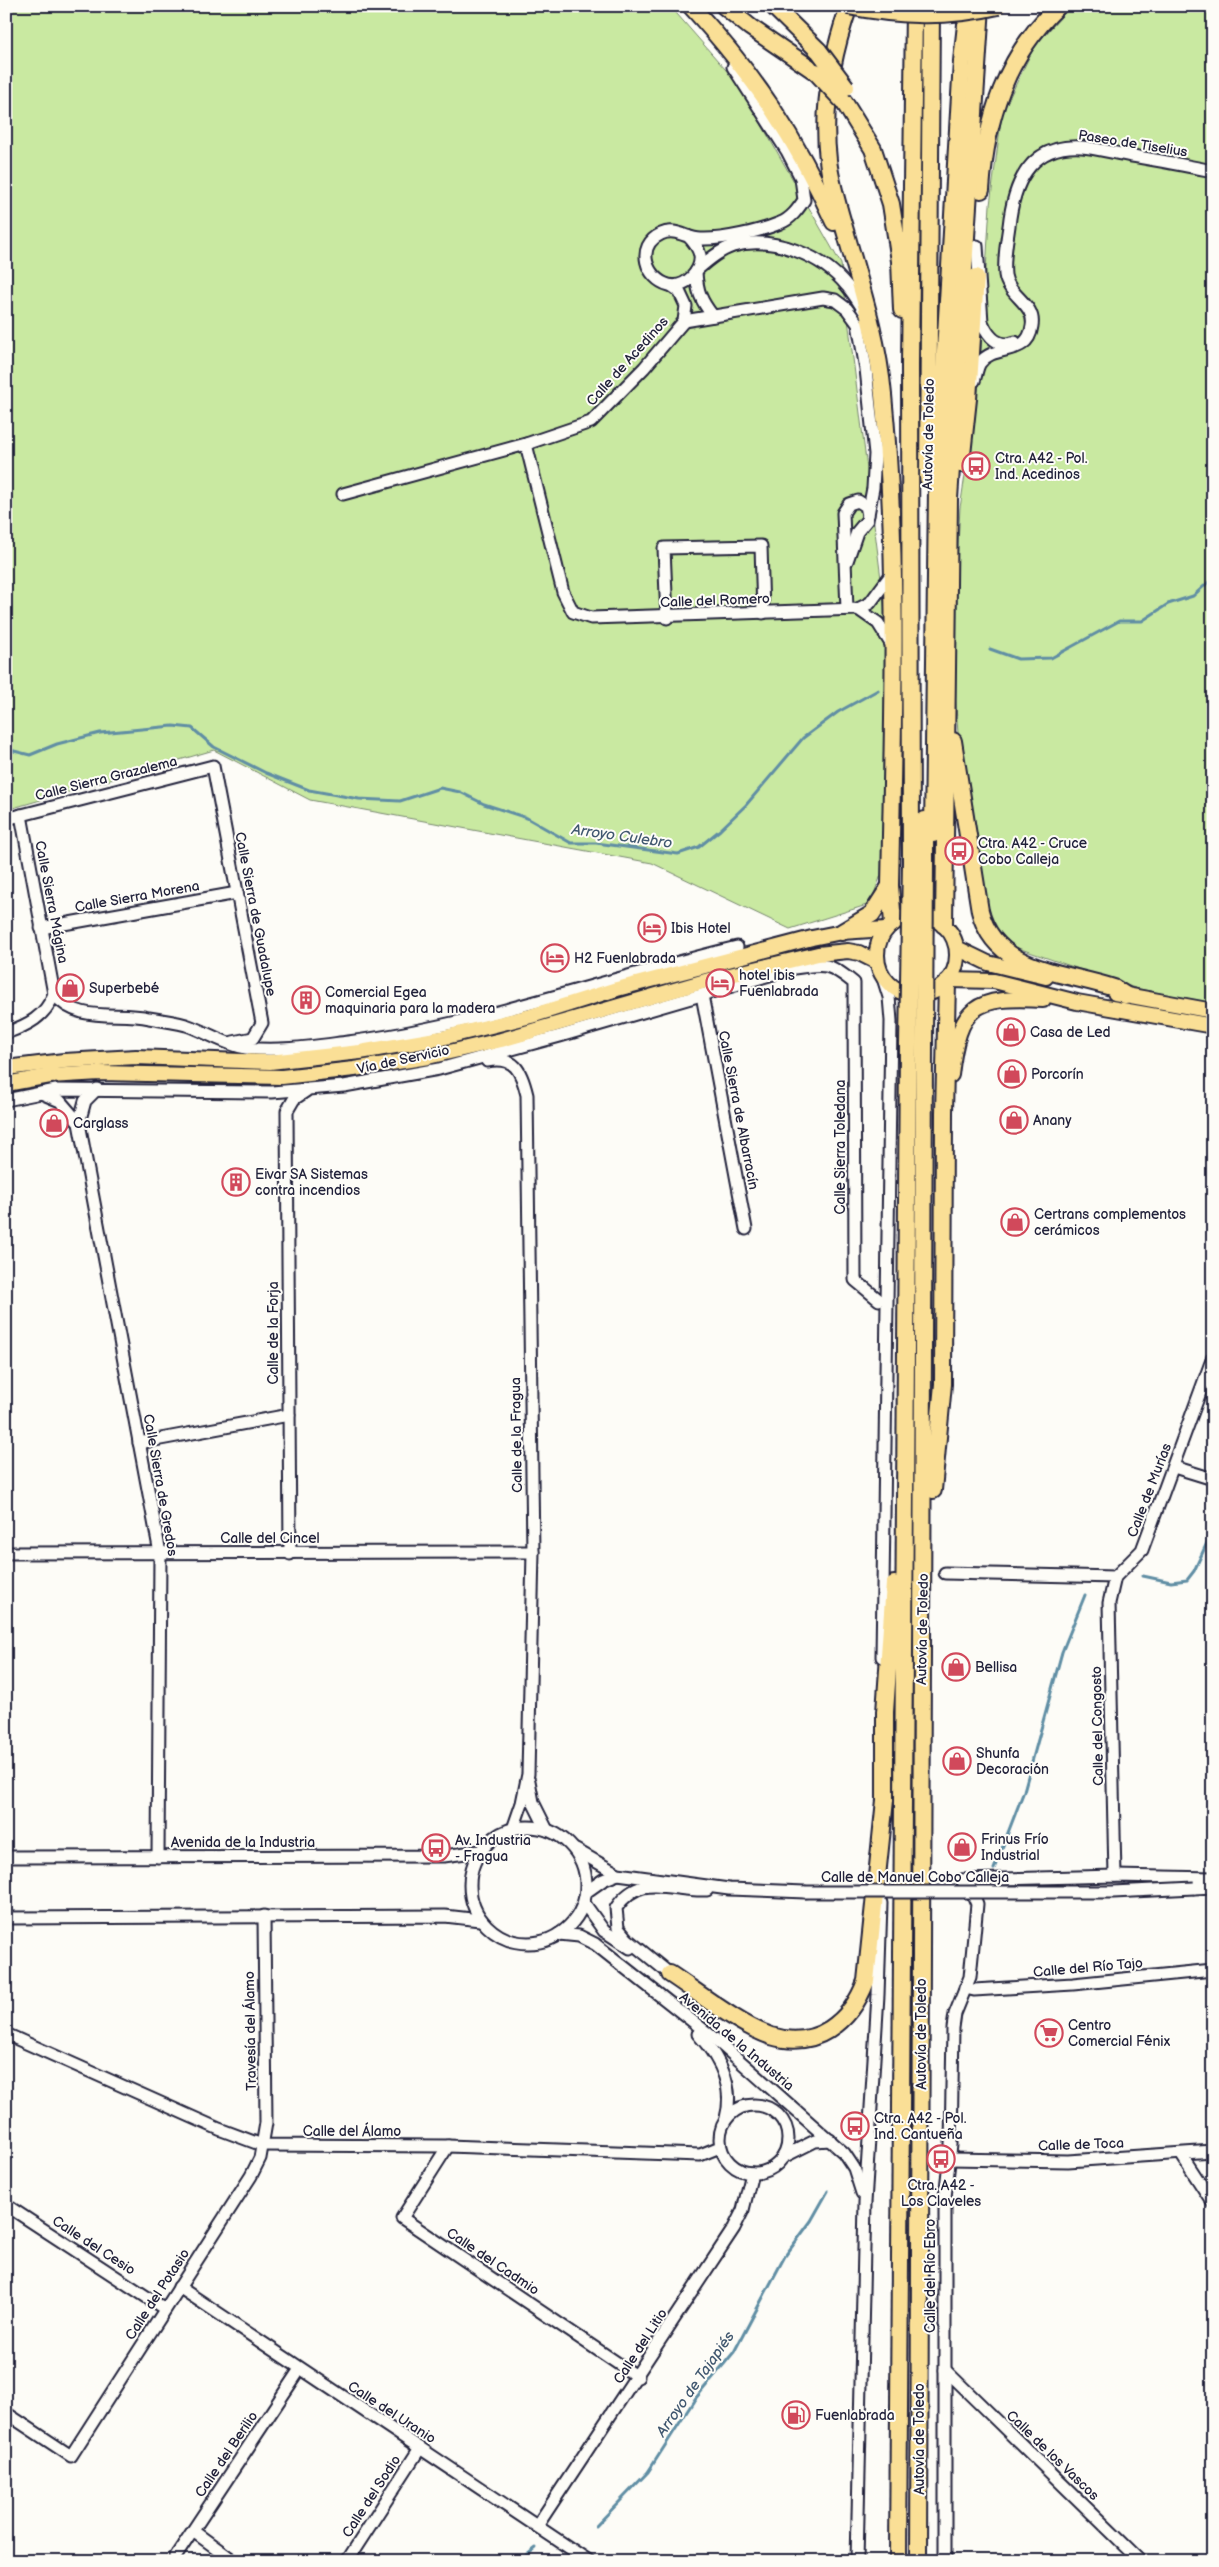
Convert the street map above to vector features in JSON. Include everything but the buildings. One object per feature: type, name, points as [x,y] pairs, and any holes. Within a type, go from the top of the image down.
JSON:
[{"type":"highway","points":[[724,6],[750,27],[845,94]]},
{"type":"highway","points":[[773,6],[819,51],[845,94],[873,150],[891,204],[900,261],[900,304],[910,365]]},
{"type":"highway","points":[[889,926],[894,571],[883,394],[872,322],[834,190],[828,161],[826,107],[848,6],[890,14],[943,14],[998,6]]},
{"type":"highway","name":"Autovía de Toledo","points":[[914,6],[910,542],[923,862]]},
{"type":"highway","name":"Autovía de Toledo","points":[[923,862],[930,320],[931,6]]},
{"type":"highway","points":[[960,6],[962,61]]},
{"type":"highway","points":[[898,2561],[904,1523],[921,1043],[923,862],[938,489],[962,61],[968,6]]},
{"type":"highway","points":[[944,925],[950,490],[981,6]]},
{"type":"highway","points":[[950,533],[958,494],[968,399],[983,165],[994,109],[1013,62],[1041,23],[1058,6]]},
{"type":"highway","points":[[692,7],[756,82],[786,127],[809,168],[858,277]]},
{"type":"highway","points":[[930,320],[936,340],[934,409],[938,489]]},
{"type":"highway","points":[[946,689],[980,911],[988,934],[998,947],[1010,956],[1037,967],[1114,988],[1125,995]]},
{"type":"highway","points":[[923,862],[921,1043],[925,1210],[924,1536]]},
{"type":"highway","points":[[842,932],[872,914],[890,886]]},
{"type":"highway","points":[[924,1536],[934,1485],[943,1384],[944,1113],[948,981]]},
{"type":"highway","points":[[670,1974],[752,2027],[772,2036],[792,2040],[809,2038],[826,2032],[840,2023],[860,1997],[866,1981],[885,1800],[885,1712],[895,1572],[904,1523]]},
{"type":"highway","name":"Autovía de Toledo","points":[[919,2561],[924,1536]]},
{"type":"main road","points":[[6,1068],[64,1061],[136,1058],[302,1060],[442,1038],[531,1016],[617,989],[812,938],[889,926],[905,917],[919,915],[932,918],[944,925],[952,935],[957,948],[956,965],[948,981],[931,992],[913,995],[900,992],[890,985],[880,968],[859,953],[835,951],[795,963],[700,983],[502,1040],[428,1057],[354,1069],[282,1076],[100,1073],[50,1076],[6,1084]]},
{"type":"main road","points":[[880,968],[878,945],[889,926]]},
{"type":"main road","points":[[957,948],[988,963],[1125,995],[1213,1011]]},
{"type":"main road","points":[[948,981],[994,981],[1077,1002],[1213,1026]]},
{"type":"main road","points":[[944,1113],[954,1046],[967,1015],[980,1005],[1008,998],[1077,1002]]},
{"type":"street","points":[[692,7],[755,99],[787,151],[801,178],[804,200],[795,213],[781,223],[723,237],[700,240],[674,231],[660,234],[650,244],[645,257],[648,271],[658,282],[672,286],[686,282],[708,260],[731,246],[750,242],[776,244],[809,256],[830,269],[847,285],[872,322]]},
{"type":"street","name":"Paseo de Tiselius","points":[[1028,337],[1033,319],[1030,309],[1009,289],[1005,276],[1005,257],[1013,194],[1022,174],[1033,162],[1055,150],[1081,147],[1213,171]]},
{"type":"street","points":[[688,236],[696,245],[700,257],[697,271],[697,287],[700,300],[713,316]]},
{"type":"street","points":[[977,246],[982,322],[987,333],[997,342],[1011,344],[1028,337]]},
{"type":"street","name":"Calle de Acedinos","points":[[343,494],[526,444],[591,422],[644,368],[684,321],[686,306],[679,291],[672,286]]},
{"type":"street","points":[[684,321],[823,298],[835,300],[847,309],[858,324],[866,369],[874,444],[873,488],[868,515],[857,532],[847,561]]},
{"type":"street","points":[[968,399],[980,363],[990,355],[1019,348],[1028,337]]},
{"type":"street","name":"Calle del Romero","points":[[526,444],[563,592],[573,612],[591,618],[667,618],[853,609]]},
{"type":"street","points":[[853,609],[843,512],[850,504],[858,501],[866,506],[868,515]]},
{"type":"street","points":[[667,618],[664,548],[761,546],[763,613]]},
{"type":"street","points":[[853,609],[870,603],[894,571]]},
{"type":"street","points":[[853,609],[878,623],[893,647]]},
{"type":"street","name":"Calle Sierra Grazalema","points":[[6,819],[213,766]]},
{"type":"street","name":"Calle Sierra de Guadalupe","points":[[213,766],[262,1023],[253,1038],[239,1042],[226,1041]]},
{"type":"street","name":"Calle Sierra Mágina","points":[[21,815],[54,994]]},
{"type":"street","name":"Calle Sierra Morena","points":[[42,928],[237,893]]},
{"type":"street","name":"Vía de Servicio","points":[[54,994],[63,1006],[75,1011],[147,1017],[186,1025],[248,1048],[296,1048],[415,1031],[492,1014],[666,964],[738,947]]},
{"type":"street","name":"Vía de Servicio","points":[[6,1100],[56,1090],[272,1092],[344,1086],[439,1068],[702,996],[795,963],[835,967],[854,983]]},
{"type":"street","points":[[880,968],[889,996],[891,1021],[887,1394],[882,1577],[885,1712]]},
{"type":"street","name":"Calle Sierra Toledana","points":[[854,983],[855,1280],[879,1300]]},
{"type":"street","points":[[6,1033],[28,1025],[45,1011],[54,994]]},
{"type":"street","name":"Calle Sierra de Albarracín","points":[[702,996],[746,1229]]},
{"type":"street","name":"Calle de la Fragua","points":[[439,1068],[499,1059],[514,1064],[522,1075],[527,1095],[533,1552],[528,1774],[522,1803],[512,1829]]},
{"type":"street","name":"Calle Sierra de Gredos","points":[[97,1089],[85,1101],[79,1123],[160,1553],[158,1857]]},
{"type":"street","points":[[272,1092],[287,1112],[294,1099],[308,1089]]},
{"type":"street","points":[[41,1093],[60,1101],[79,1123]]},
{"type":"street","name":"Calle de la Forja","points":[[287,1112],[290,1554]]},
{"type":"street","name":"Calle de Murías","points":[[1115,1577],[1142,1550],[1213,1357]]},
{"type":"street","points":[[139,1443],[289,1415]]},
{"type":"street","points":[[1174,1467],[1213,1479]]},
{"type":"street","name":"Calle del Cincel","points":[[6,1553],[290,1554],[533,1552]]},
{"type":"street","points":[[945,1572],[1115,1577]]},
{"type":"street","name":"Calle del Congosto","points":[[1115,1577],[1109,1603],[1116,1876]]},
{"type":"street","name":"Calle de la Fragua","points":[[528,1774],[533,1802],[547,1830]]},
{"type":"street","points":[[857,2561],[865,2203],[878,1995],[885,1800]]},
{"type":"street","points":[[530,1827],[547,1830],[562,1838],[574,1849],[582,1862],[586,1877],[585,1897],[577,1917],[559,1934],[531,1944],[509,1941],[494,1934],[480,1920],[472,1904],[469,1886],[472,1867],[480,1851],[494,1837],[512,1829],[530,1827]]},
{"type":"street","name":"Calle de Manuel Cobo Calleja","points":[[574,1849],[618,1874],[729,1889],[805,1892],[1113,1892],[1213,1887]]},
{"type":"street","name":"Avenida de la Industria","points":[[6,1857],[444,1856],[480,1851]]},
{"type":"street","points":[[585,1897],[603,1880],[618,1874]]},
{"type":"street","name":"Calle de Manuel Cobo Calleja","points":[[962,1880],[1116,1876],[1213,1878]]},
{"type":"street","name":"Calle del Río Ebro","points":[[945,2561],[945,2197],[950,2159],[953,2028],[955,2014],[970,1977],[977,1904],[970,1888],[962,1880]]},
{"type":"street","points":[[670,1974],[628,1939],[618,1928],[616,1908],[632,1890],[644,1885],[688,1891],[729,1889]]},
{"type":"street","points":[[585,1897],[604,1931],[670,1974]]},
{"type":"street","name":"Travesía del Álamo","points":[[262,2146],[266,2123],[264,1916]]},
{"type":"street","points":[[6,1918],[445,1916],[480,1920]]},
{"type":"street","name":"Avenida de la Industria","points":[[559,1934],[579,1936],[595,1944],[714,2039],[830,2140],[854,2168],[865,2203]]},
{"type":"street","name":"Calle del Río Tajo","points":[[965,1988],[974,1990],[1073,1984],[1213,1970]]},
{"type":"street","points":[[678,2012],[711,2047],[724,2072],[730,2103],[720,2132],[720,2148],[727,2160],[738,2170],[752,2173],[770,2169],[783,2157],[815,2141],[830,2140]]},
{"type":"street","name":"Calle del Álamo","points":[[6,2034],[219,2129],[262,2146],[448,2146],[700,2155],[720,2148]]},
{"type":"street","points":[[726,2118],[738,2108],[752,2104],[767,2106],[779,2115],[787,2128],[788,2143],[783,2157]]},
{"type":"street","name":"Calle del Potasio","points":[[6,2412],[71,2456],[251,2176],[260,2158],[262,2146]]},
{"type":"street","name":"Calle del Cadmio","points":[[448,2146],[402,2218],[638,2377]]},
{"type":"street","name":"Calle de Toca","points":[[950,2159],[1068,2161],[1213,2151]]},
{"type":"street","points":[[1181,2154],[1213,2203]]},
{"type":"street","name":"Calle del Litio","points":[[537,2526],[638,2377],[734,2228],[743,2210],[752,2173]]},
{"type":"street","name":"Calle del Cesio","points":[[6,2205],[165,2309]]},
{"type":"street","name":"Calle del Uranio","points":[[179,2287],[589,2561]]},
{"type":"street","name":"Calle del Berilio","points":[[176,2556],[300,2369]]},
{"type":"street","name":"Calle de los Vascos","points":[[944,2370],[1141,2561]]},
{"type":"street","name":"Calle del Sodio","points":[[348,2561],[420,2448]]},
{"type":"street","points":[[193,2531],[234,2561]]},
{"type":"green space","points":[[6,6],[670,6],[739,85],[841,264],[887,626],[881,875],[870,904],[790,929],[652,863],[310,800],[214,750],[6,810]]},
{"type":"green space","points":[[1071,6],[1213,6],[1213,1004],[1135,988],[1009,945],[990,920],[959,746],[952,654],[960,508],[979,383],[990,205],[1002,113],[1034,47]]},
{"type":"waterway","name":"Arroyo Culebro","points":[[990,649],[1018,659],[1051,658],[1119,621],[1142,621],[1168,604],[1193,596],[1213,578]]},
{"type":"waterway","name":"Arroyo Culebro","points":[[6,749],[30,755],[57,744],[100,733],[173,726],[192,728],[214,747],[266,773],[309,790],[359,799],[400,801],[440,788],[460,792],[484,804],[527,818],[571,843],[596,843],[678,854],[699,847],[720,830],[746,805],[803,738],[838,712],[878,690]]},
{"type":"waterway","name":"Arroyo de Tajapiés","points":[[1143,1576],[1171,1582],[1187,1580],[1194,1571],[1213,1530]]},
{"type":"waterway","name":"Arroyo de Tajapiés","points":[[994,1869],[1024,1791],[1062,1652],[1085,1595]]},
{"type":"waterway","name":"Arroyo de Tajapiés","points":[[596,2526],[648,2472],[695,2399],[734,2352],[785,2256],[811,2221],[828,2191]]},
{"type":"waterway","name":"Arroyo de Tajapiés","points":[[519,2561],[536,2548]]},
{"type":"place","name":"Ctra. A42 - Pol. Ind. Acedinos","points":[[976,466]]},
{"type":"place","name":"Ctra. A42 - Cruce Cobo Calleja","points":[[959,851]]},
{"type":"place","name":"Ibis Hotel","points":[[652,928]]},
{"type":"place","name":"H2 Fuenlabrada","points":[[555,958]]},
{"type":"place","name":"hotel ibis Fuenlabrada","points":[[720,983]]},
{"type":"place","name":"Superbebé","points":[[70,988]]},
{"type":"place","name":"Comercial Egea maquinaria para la madera","points":[[306,1000]]},
{"type":"place","name":"Casa de Led","points":[[1011,1032]]},
{"type":"place","name":"Porcorín","points":[[1012,1074]]},
{"type":"place","name":"Anany","points":[[1014,1120]]},
{"type":"place","name":"Carglass","points":[[54,1123]]},
{"type":"place","name":"Eivar SA Sistemas contra incendios","points":[[236,1182]]},
{"type":"place","name":"Certrans complementos cerámicos","points":[[1015,1222]]},
{"type":"place","name":"Bellisa","points":[[956,1667]]},
{"type":"place","name":"Shunfa Decoración","points":[[957,1761]]},
{"type":"place","name":"Frinus Frío Industrial","points":[[962,1847]]},
{"type":"place","name":"Av. Industria - Fragua","points":[[436,1848]]},
{"type":"place","name":"Centro Comercial Fénix","points":[[1049,2033]]},
{"type":"place","name":"Ctra. A42 - Pol. Ind. Cantueña","points":[[855,2126]]},
{"type":"place","name":"Ctra. A42 - Los Claveles","points":[[941,2159]]},
{"type":"place","name":"Fuenlabrada","points":[[796,2415]]}]
